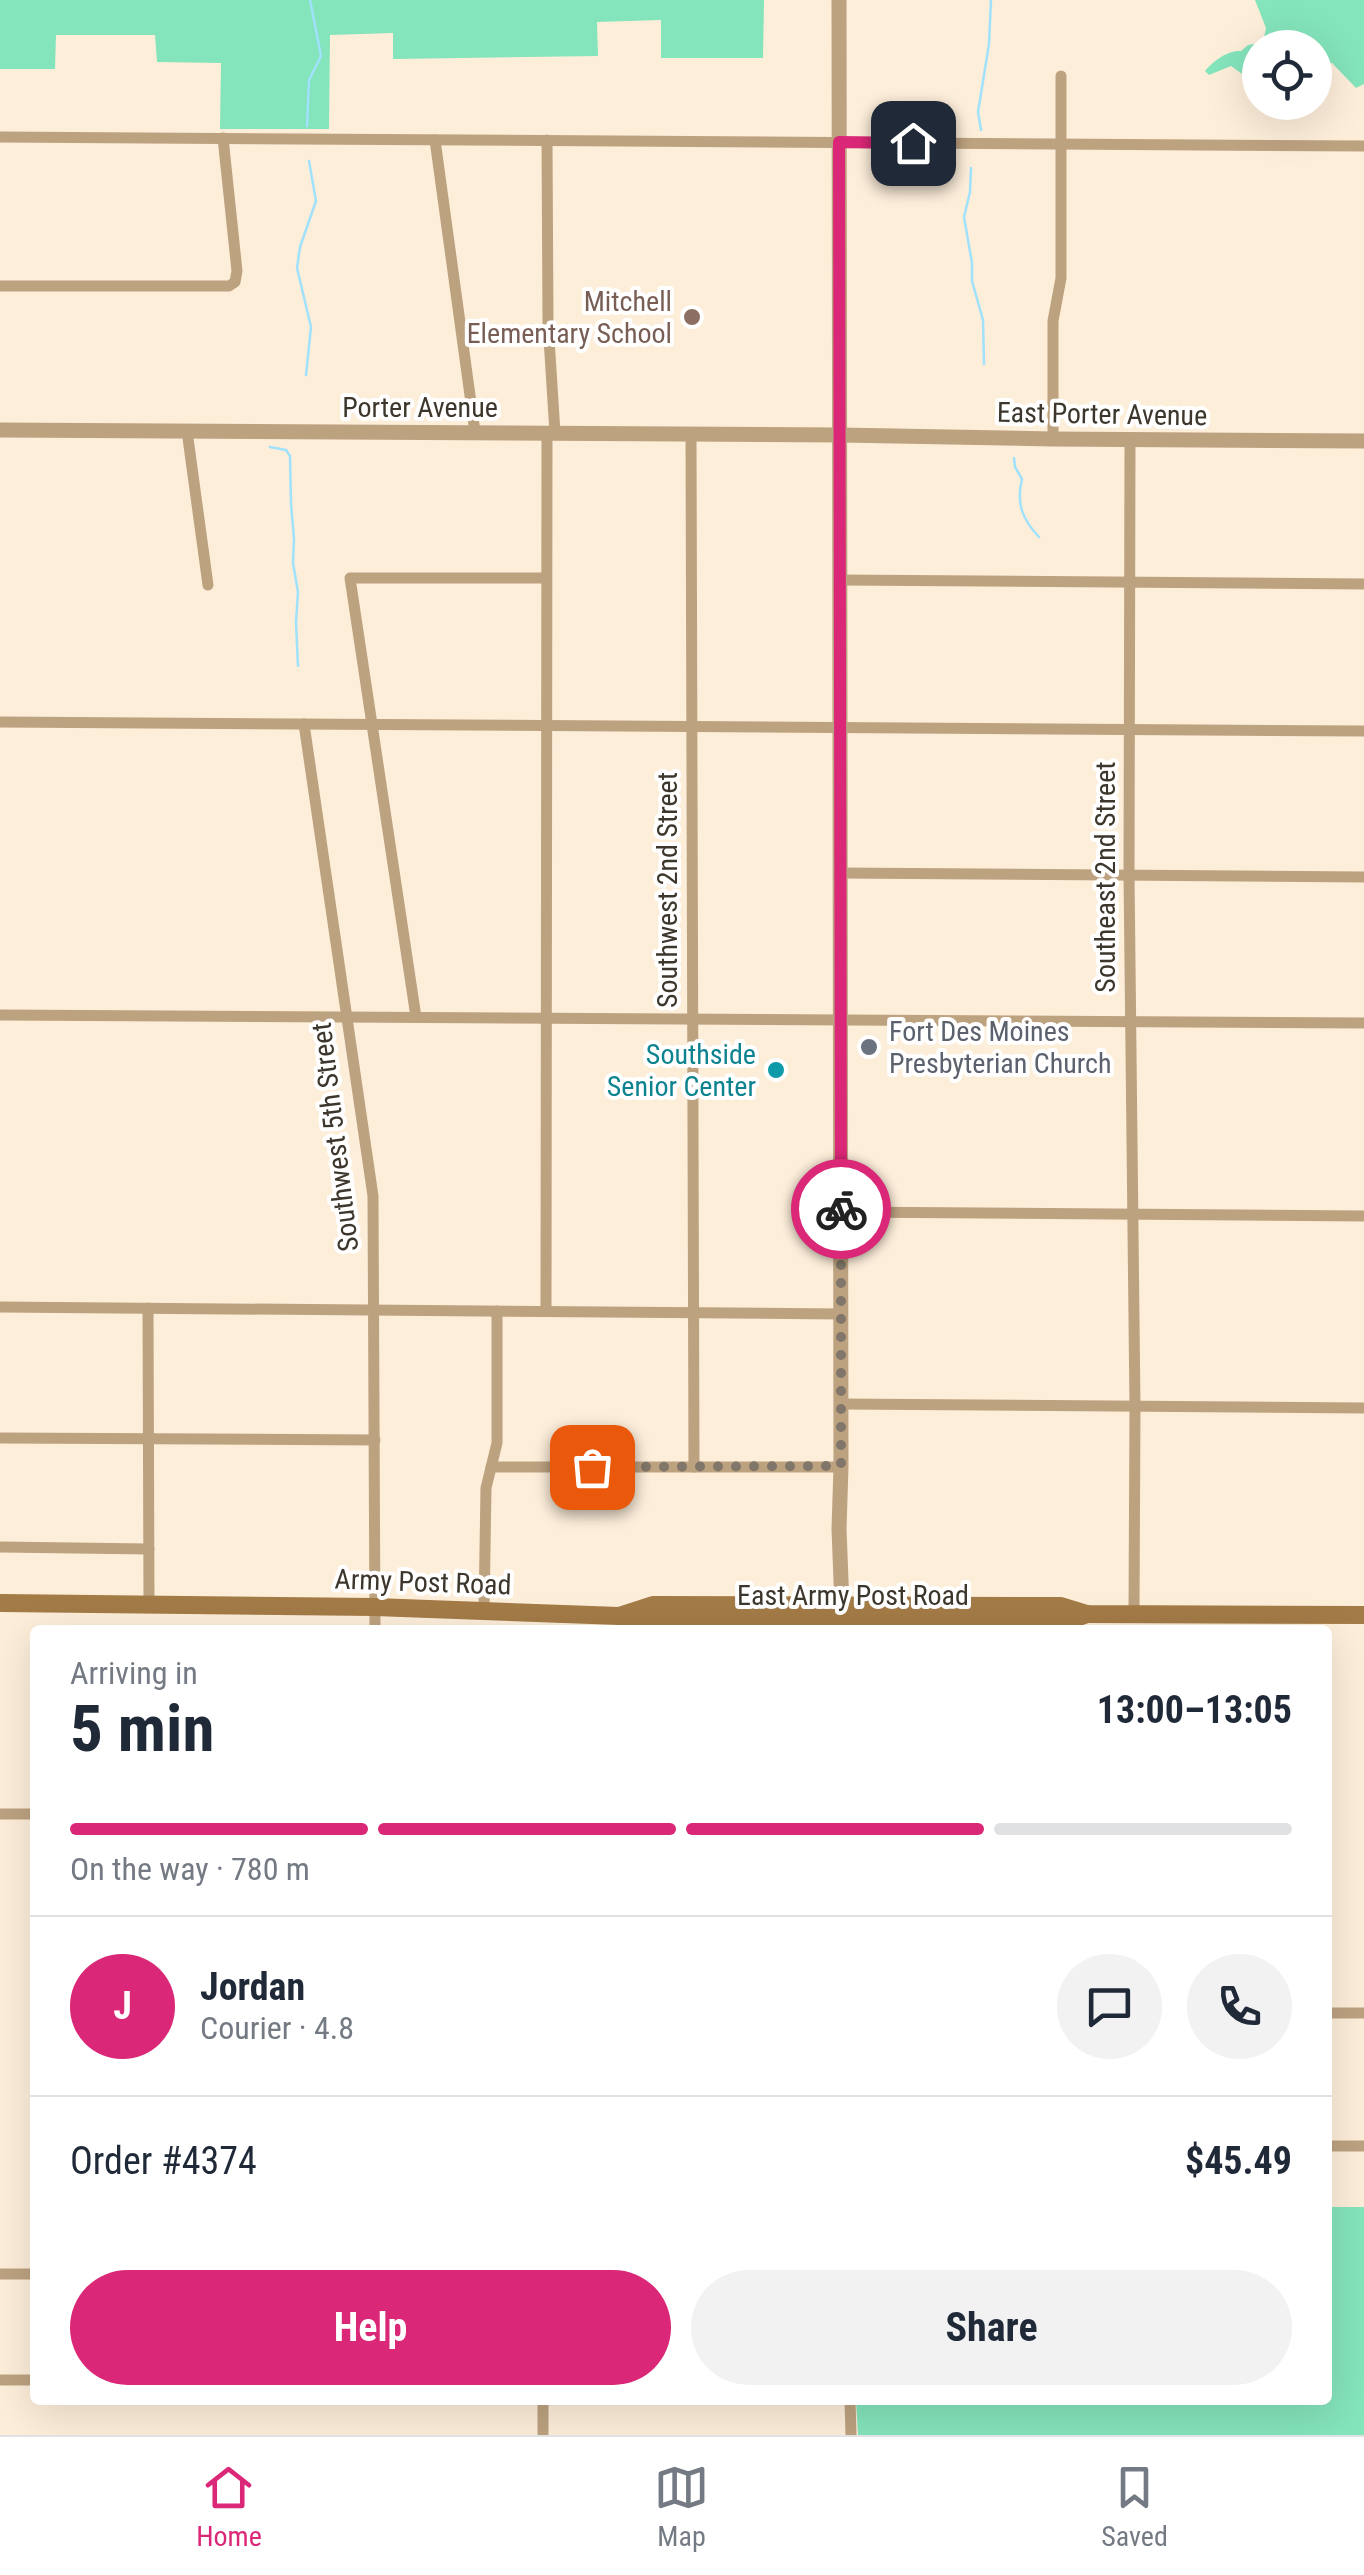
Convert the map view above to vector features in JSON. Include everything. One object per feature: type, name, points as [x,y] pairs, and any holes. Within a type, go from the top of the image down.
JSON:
[{"type":"main road","name":"Army Post Road","points":[[0,1603],[375,1606],[620,1616],[653,1605],[843,1620]]},
{"type":"main road","name":"East Army Post Road","points":[[843,1620],[1061,1606],[1086,1614],[1364,1615]]},
{"type":"street","points":[[839,0],[839,1529],[843,1620]]},
{"type":"street","points":[[1053,439],[1054,321],[1061,278],[1061,76]]},
{"type":"street","points":[[0,136],[1364,146]]},
{"type":"street","points":[[0,286],[224,287],[235,282],[223,138]]},
{"type":"street","points":[[435,140],[475,432]]},
{"type":"street","points":[[546,1312],[546,578],[551,433],[547,140]]},
{"type":"street","name":"Porter Avenue","points":[[0,430],[840,435]]},
{"type":"street","points":[[188,431],[208,585]]},
{"type":"street","name":"Southwest 2nd Street","points":[[691,434],[694,1467]]},
{"type":"street","name":"East Porter Avenue","points":[[840,435],[1364,441]]},
{"type":"street","name":"Southeast 2nd Street","points":[[1130,440],[1134,1614]]},
{"type":"street","points":[[416,1017],[350,578],[546,578]]},
{"type":"street","points":[[840,580],[1364,584]]},
{"type":"street","points":[[0,722],[1364,731]]},
{"type":"street","name":"Southwest 5th Street","points":[[304,724],[373,1196],[375,1625]]},
{"type":"street","points":[[840,873],[1364,877]]},
{"type":"street","points":[[0,1015],[1364,1024]]},
{"type":"street","points":[[841,1212],[1364,1216]]},
{"type":"street","points":[[0,1307],[841,1314]]},
{"type":"street","points":[[148,1308],[149,1605]]},
{"type":"street","points":[[484,1611],[486,1488],[497,1443],[497,1311]]},
{"type":"street","points":[[841,1404],[1364,1408]]},
{"type":"street","points":[[0,1438],[375,1440]]},
{"type":"street","points":[[491,1467],[841,1466]]},
{"type":"street","points":[[0,1547],[149,1549]]},
{"type":"street","points":[[0,1814],[30,1814]]},
{"type":"street","points":[[1332,2013],[1364,2013]]},
{"type":"street","points":[[1332,2146],[1364,2146]]},
{"type":"street","points":[[0,2274],[30,2274]]},
{"type":"street","points":[[0,2380],[30,2380]]},
{"type":"street","points":[[543,2405],[543,2435]]},
{"type":"street","points":[[850,2405],[851,2435]]},
{"type":"green space","points":[[0,0],[764,0],[763,58],[661,58],[661,20],[597,22],[598,56],[393,59],[393,33],[330,35],[329,129],[220,129],[221,63],[157,62],[155,35],[56,35],[55,69],[0,69]]},
{"type":"green space","points":[[1255,0],[1364,0],[1364,84],[1356,88],[1332,63],[1332,30],[1266,28]]},
{"type":"green space","points":[[1241,51],[1242,74],[1231,66],[1209,75],[1205,71],[1221,57]]},
{"type":"green space","points":[[1332,2207],[1364,2207],[1364,2435],[858,2435],[856,2405],[1332,2405]]},
{"type":"waterway","points":[[307,126],[309,80],[321,56],[310,0]]},
{"type":"waterway","points":[[981,130],[978,112],[989,44],[991,0]]},
{"type":"waterway","points":[[306,375],[311,327],[297,268],[316,201],[309,161]]},
{"type":"waterway","points":[[971,168],[964,217],[972,281],[983,320],[984,364]]},
{"type":"waterway","points":[[270,447],[286,450],[290,456],[298,666]]},
{"type":"waterway","points":[[1014,458],[1022,479],[1022,510],[1039,537]]},
{"type":"way so far","points":[[592,1467],[841,1466],[841,1209]]},
{"type":"place","name":"Mitchell Elementary School","points":[[692,317]]},
{"type":"place","name":"Fort Des Moines Presbyterian Church","points":[[869,1047]]},
{"type":"place","name":"Southside Senior Center","points":[[776,1070]]},
{"type":"route","points":[[841,1209],[839,142],[913,143]]}]
